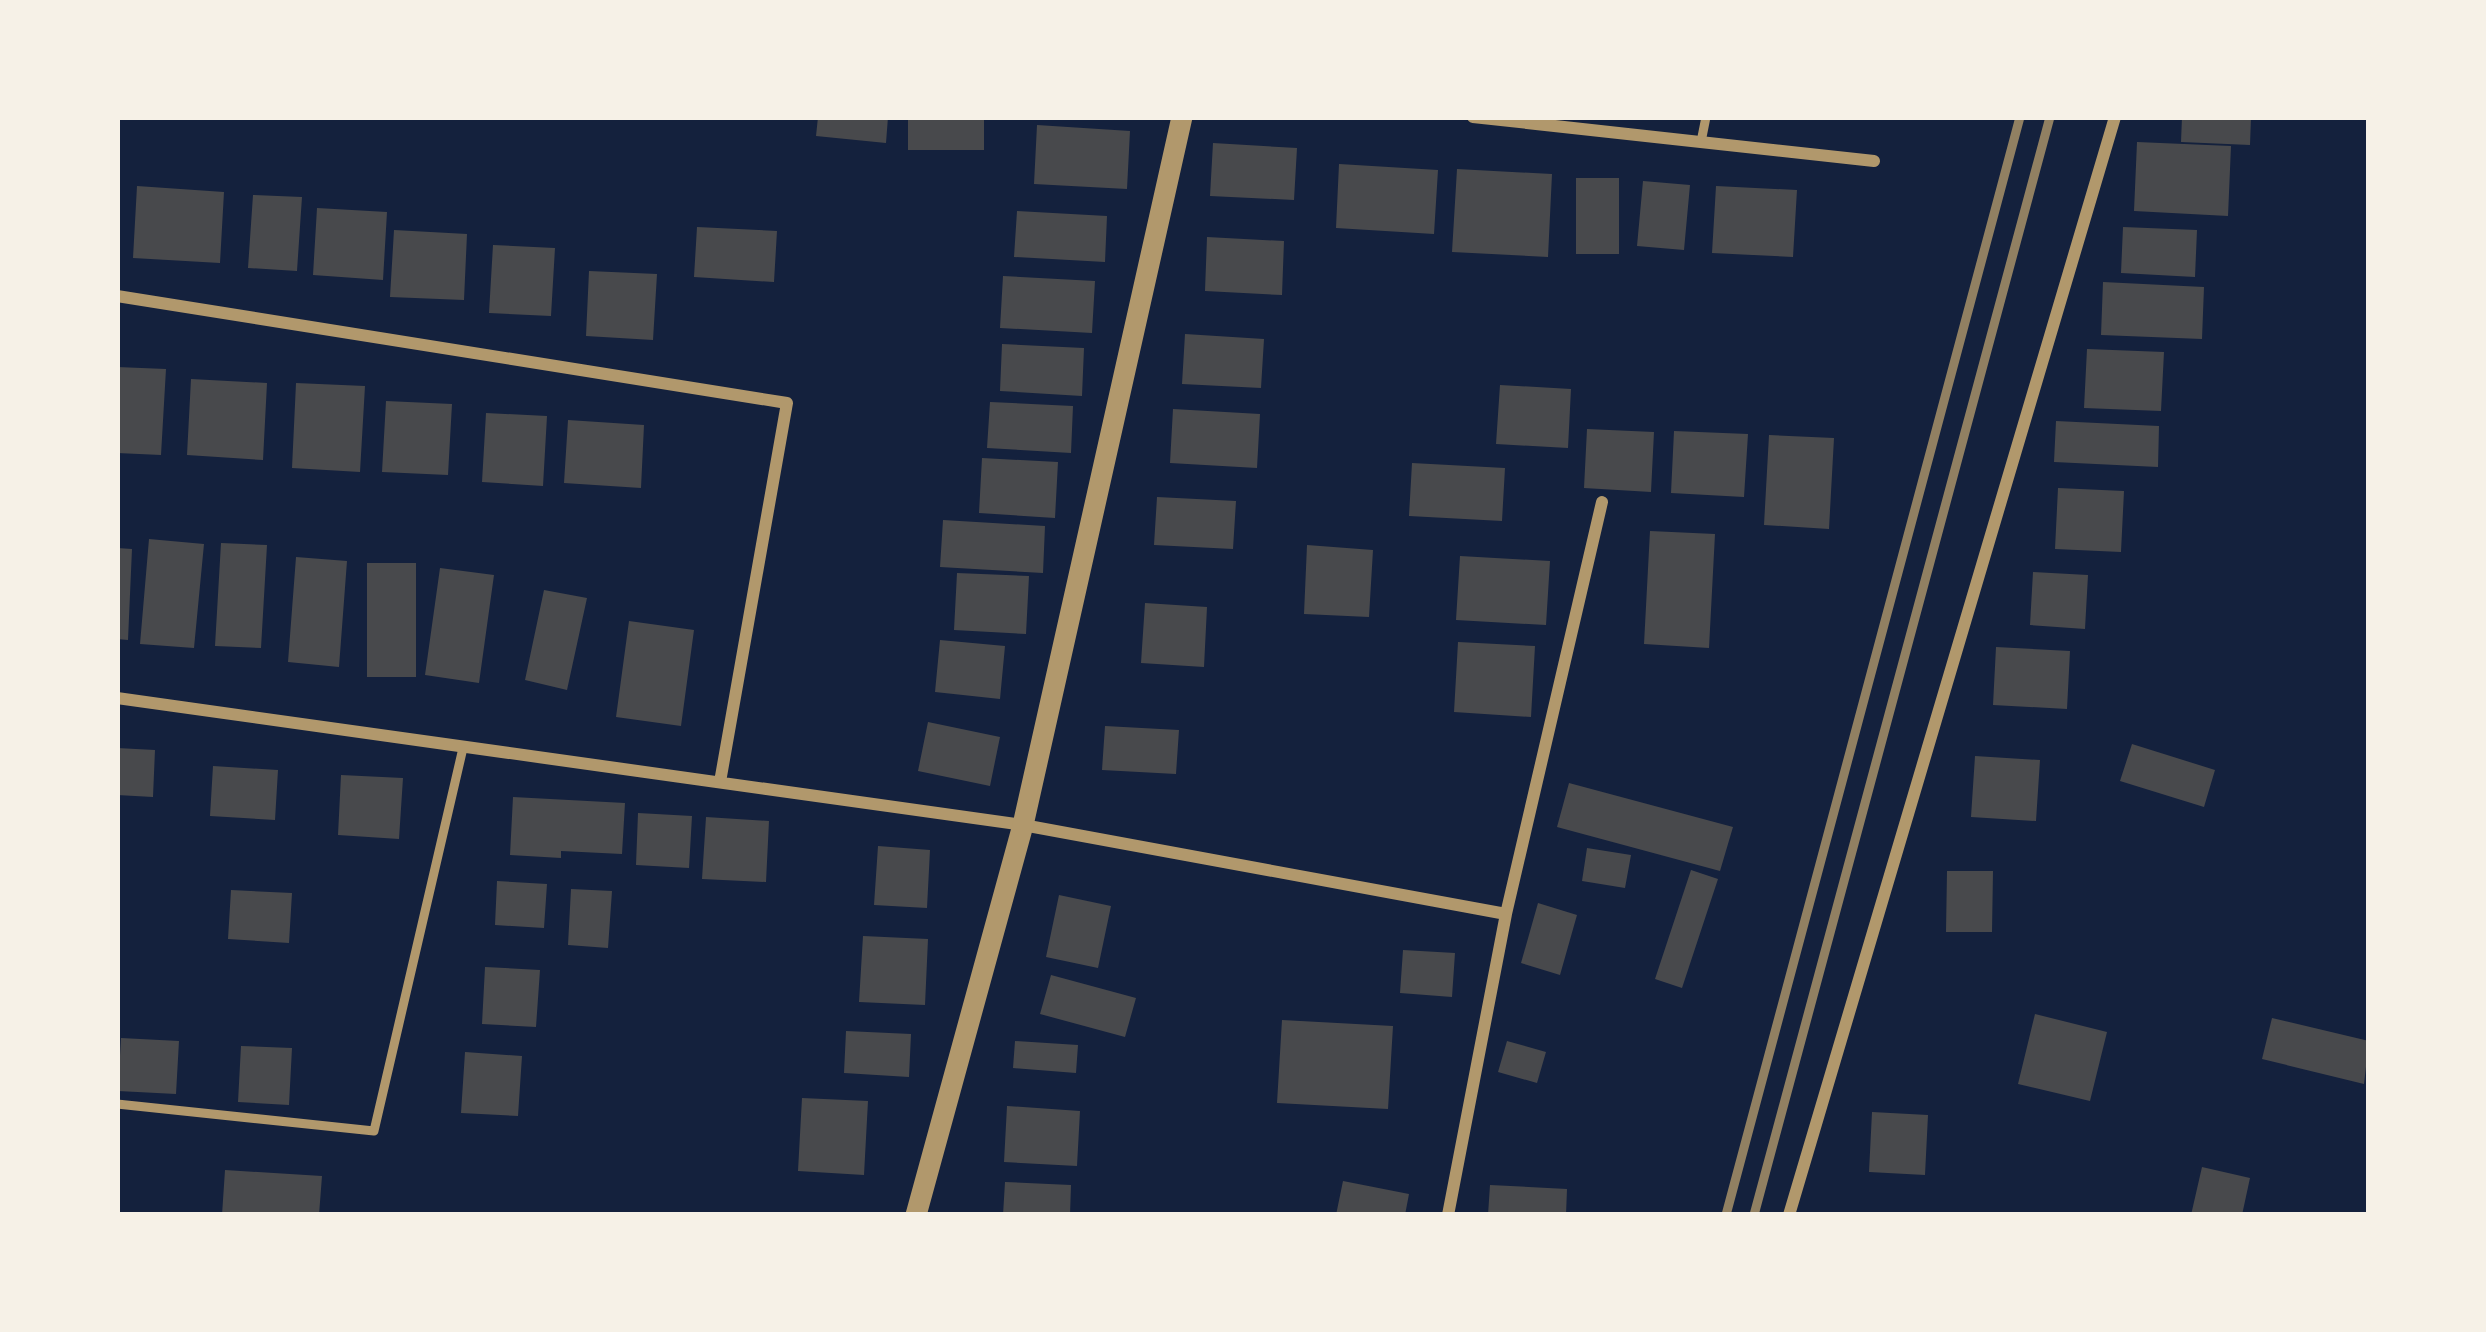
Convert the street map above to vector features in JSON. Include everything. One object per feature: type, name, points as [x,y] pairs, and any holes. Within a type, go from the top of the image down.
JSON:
[{"type":"street","points":[[916,1215],[1023,825],[1182,117]]},
{"type":"street","points":[[1473,117],[1874,161]]},
{"type":"street","points":[[1789,1215],[2115,117]]},
{"type":"street","points":[[117,296],[787,404],[720,782]]},
{"type":"street","points":[[1448,1215],[1506,914],[1603,502]]},
{"type":"street","points":[[117,698],[1023,825],[1506,914]]},
{"type":"lane","points":[[1701,142],[1706,117]]},
{"type":"lane","points":[[117,1104],[374,1132],[463,748]]},
{"type":"building","points":[[818,117],[888,117],[886,143],[816,136]]},
{"type":"building","points":[[908,117],[984,117],[984,150],[908,150]]},
{"type":"building","points":[[2182,117],[2251,117],[2250,145],[2181,142]]},
{"type":"building","points":[[1037,125],[1130,131],[1127,189],[1034,184]]},
{"type":"building","points":[[2137,142],[2231,146],[2228,216],[2134,211]]},
{"type":"building","points":[[1213,143],[1297,148],[1294,200],[1210,196]]},
{"type":"building","points":[[1339,164],[1438,170],[1434,234],[1336,228]]},
{"type":"building","points":[[1457,169],[1552,174],[1548,257],[1452,252]]},
{"type":"building","points":[[1576,178],[1619,178],[1619,254],[1576,254]]},
{"type":"building","points":[[1643,181],[1690,185],[1684,250],[1637,246]]},
{"type":"building","points":[[137,186],[224,192],[220,263],[133,258]]},
{"type":"building","points":[[1716,186],[1797,190],[1793,257],[1712,253]]},
{"type":"building","points":[[253,195],[302,197],[297,271],[248,268]]},
{"type":"building","points":[[317,208],[387,212],[383,280],[313,275]]},
{"type":"building","points":[[1017,211],[1107,216],[1105,262],[1014,257]]},
{"type":"building","points":[[697,227],[777,231],[774,282],[694,277]]},
{"type":"building","points":[[2123,227],[2197,230],[2195,277],[2121,273]]},
{"type":"building","points":[[394,230],[467,234],[464,300],[390,297]]},
{"type":"building","points":[[1207,237],[1284,241],[1282,295],[1205,291]]},
{"type":"building","points":[[493,245],[555,248],[551,316],[489,313]]},
{"type":"building","points":[[589,271],[657,274],[653,340],[586,336]]},
{"type":"building","points":[[1003,276],[1095,281],[1092,333],[1000,328]]},
{"type":"building","points":[[2103,282],[2204,287],[2202,339],[2101,335]]},
{"type":"building","points":[[1185,334],[1264,339],[1261,388],[1182,384]]},
{"type":"building","points":[[1002,344],[1084,348],[1082,396],[1000,391]]},
{"type":"building","points":[[2087,349],[2164,352],[2161,411],[2084,408]]},
{"type":"building","points":[[117,367],[166,369],[161,455],[117,453]]},
{"type":"building","points":[[191,379],[267,383],[263,460],[187,455]]},
{"type":"building","points":[[296,383],[365,386],[360,472],[292,468]]},
{"type":"building","points":[[1500,385],[1571,389],[1568,448],[1496,444]]},
{"type":"building","points":[[386,401],[452,404],[448,475],[382,472]]},
{"type":"building","points":[[990,402],[1073,406],[1071,453],[987,448]]},
{"type":"building","points":[[1173,409],[1260,414],[1257,468],[1170,463]]},
{"type":"building","points":[[486,413],[547,416],[543,486],[482,482]]},
{"type":"building","points":[[568,420],[644,425],[641,488],[564,483]]},
{"type":"building","points":[[2056,421],[2159,426],[2158,467],[2054,462]]},
{"type":"building","points":[[1587,429],[1654,432],[1651,492],[1584,488]]},
{"type":"building","points":[[1674,431],[1748,434],[1744,497],[1671,493]]},
{"type":"building","points":[[1769,435],[1834,438],[1829,529],[1764,525]]},
{"type":"building","points":[[982,458],[1058,462],[1055,518],[979,513]]},
{"type":"building","points":[[1412,463],[1505,468],[1502,521],[1409,516]]},
{"type":"building","points":[[2058,488],[2124,491],[2121,552],[2055,549]]},
{"type":"building","points":[[1157,497],[1236,501],[1233,549],[1154,545]]},
{"type":"building","points":[[943,520],[1045,526],[1043,573],[940,567]]},
{"type":"building","points":[[1650,531],[1715,534],[1709,648],[1644,644]]},
{"type":"building","points":[[149,539],[204,544],[194,648],[140,644]]},
{"type":"building","points":[[221,543],[267,545],[261,648],[215,646]]},
{"type":"building","points":[[1307,545],[1373,550],[1369,617],[1304,614]]},
{"type":"building","points":[[117,548],[132,549],[128,640],[117,639]]},
{"type":"building","points":[[1460,556],[1550,561],[1546,625],[1456,620]]},
{"type":"building","points":[[296,557],[347,561],[339,667],[288,662]]},
{"type":"building","points":[[367,563],[416,563],[416,677],[367,677]]},
{"type":"building","points":[[440,568],[494,575],[479,683],[425,675]]},
{"type":"building","points":[[2033,572],[2088,575],[2085,629],[2030,625]]},
{"type":"building","points":[[957,573],[1029,576],[1026,634],[954,630]]},
{"type":"building","points":[[544,590],[587,598],[567,690],[525,680]]},
{"type":"building","points":[[1145,603],[1207,607],[1204,667],[1141,663]]},
{"type":"building","points":[[629,621],[694,630],[681,726],[616,717]]},
{"type":"building","points":[[940,640],[1005,646],[1000,699],[935,692]]},
{"type":"building","points":[[1458,642],[1535,646],[1531,717],[1454,712]]},
{"type":"building","points":[[1996,647],[2070,651],[2067,709],[1993,705]]},
{"type":"building","points":[[928,722],[1000,737],[990,786],[918,771]]},
{"type":"building","points":[[1105,726],[1179,730],[1176,774],[1102,770]]},
{"type":"building","points":[[2132,744],[2215,770],[2204,807],[2120,781]]},
{"type":"building","points":[[117,748],[155,750],[153,797],[117,795]]},
{"type":"building","points":[[1975,756],[2040,760],[2036,821],[1971,817]]},
{"type":"building","points":[[213,766],[278,770],[275,820],[210,816]]},
{"type":"building","points":[[341,775],[403,778],[399,839],[338,835]]},
{"type":"building","points":[[1569,783],[1733,827],[1720,871],[1557,827]]},
{"type":"building","points":[[513,797],[625,803],[622,854],[510,855]]},
{"type":"building","points":[[638,813],[692,816],[689,868],[636,865]]},
{"type":"building","points":[[706,817],[769,821],[766,882],[702,879]]},
{"type":"building","points":[[878,846],[930,850],[927,908],[874,905]]},
{"type":"building","points":[[1587,848],[1631,855],[1625,888],[1582,881]]},
{"type":"building","points":[[1691,870],[1718,879],[1682,988],[1655,979]]},
{"type":"building","points":[[1947,871],[1993,871],[1992,932],[1946,932]]},
{"type":"building","points":[[497,881],[547,884],[544,928],[495,925]]},
{"type":"building","points":[[571,889],[612,891],[608,948],[568,945]]},
{"type":"building","points":[[231,890],[292,893],[289,943],[228,939]]},
{"type":"building","points":[[1059,895],[1111,906],[1098,968],[1046,957]]},
{"type":"building","points":[[1538,903],[1577,915],[1560,975],[1521,963]]},
{"type":"building","points":[[863,936],[928,939],[925,1005],[859,1002]]},
{"type":"building","points":[[1403,950],[1455,953],[1452,997],[1400,993]]},
{"type":"building","points":[[485,967],[540,970],[536,1027],[482,1024]]},
{"type":"building","points":[[1051,975],[1136,998],[1125,1037],[1040,1014]]},
{"type":"building","points":[[2035,1014],[2107,1032],[2090,1101],[2018,1084]]},
{"type":"building","points":[[2272,1018],[2369,1041],[2364,1084],[2262,1059]]},
{"type":"building","points":[[1282,1020],[1393,1026],[1388,1109],[1277,1103]]},
{"type":"building","points":[[846,1031],[911,1034],[909,1077],[844,1073]]},
{"type":"building","points":[[121,1038],[179,1041],[176,1094],[118,1091]]},
{"type":"building","points":[[1015,1041],[1078,1045],[1076,1073],[1013,1068]]},
{"type":"building","points":[[1507,1041],[1546,1052],[1537,1083],[1498,1072]]},
{"type":"building","points":[[241,1046],[292,1048],[289,1105],[238,1102]]},
{"type":"building","points":[[465,1052],[522,1056],[518,1116],[461,1113]]},
{"type":"building","points":[[802,1098],[868,1101],[864,1175],[798,1171]]},
{"type":"building","points":[[1007,1106],[1080,1111],[1077,1166],[1004,1162]]},
{"type":"building","points":[[1872,1112],[1928,1115],[1925,1175],[1869,1172]]},
{"type":"building","points":[[2202,1167],[2250,1178],[2242,1215],[2191,1215]]},
{"type":"building","points":[[225,1170],[322,1176],[319,1215],[222,1215]]},
{"type":"building","points":[[1343,1181],[1409,1194],[1405,1215],[1336,1215]]},
{"type":"building","points":[[1005,1182],[1071,1185],[1070,1215],[1003,1215]]},
{"type":"building","points":[[1490,1185],[1567,1189],[1566,1215],[1488,1215]]},
{"type":"railway","points":[[1726,1215],[2020,117]]},
{"type":"railway","points":[[1754,1215],[2050,117]]}]
